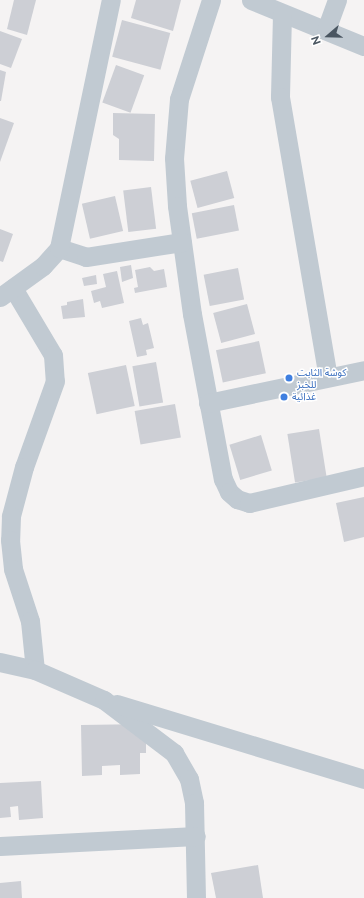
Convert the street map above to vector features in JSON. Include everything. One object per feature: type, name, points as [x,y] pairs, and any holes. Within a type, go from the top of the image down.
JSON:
[{"type":"street","points":[[35,670],[30,621],[13,569],[10,540],[5,515],[55,381],[52,355],[6,292],[43,266],[59,248],[111,0]]},
{"type":"street","points":[[211,0],[179,99],[174,158],[182,242],[222,479],[229,492],[237,500],[249,503],[364,476]]},
{"type":"street","points":[[251,0],[282,14],[364,46]]},
{"type":"street","points":[[326,30],[337,0]]},
{"type":"street","points":[[282,14],[280,97],[328,377]]},
{"type":"street","points":[[59,248],[86,257],[182,242]]},
{"type":"street","points":[[208,403],[364,370]]},
{"type":"street","points":[[0,662],[35,670],[104,700],[364,779]]},
{"type":"street","points":[[104,700],[174,753],[189,779],[194,803],[196,836],[196,898]]},
{"type":"street","points":[[0,846],[196,836]]},
{"type":"building","points":[[14,0],[36,0],[27,35],[7,29]]},
{"type":"building","points":[[136,0],[181,0],[173,31],[131,18]]},
{"type":"building","points":[[122,20],[170,33],[160,70],[112,57]]},
{"type":"building","points":[[0,31],[22,39],[11,68],[0,64]]},
{"type":"building","points":[[116,65],[144,75],[131,113],[102,103]]},
{"type":"building","points":[[0,70],[6,72],[1,101],[0,101]]},
{"type":"building","points":[[113,113],[155,114],[154,161],[119,160],[119,139],[113,135]]},
{"type":"building","points":[[0,118],[14,123],[0,162]]},
{"type":"building","points":[[227,171],[234,198],[198,208],[190,181]]},
{"type":"building","points":[[151,187],[156,229],[128,232],[123,190]]},
{"type":"building","points":[[115,196],[123,231],[90,239],[82,204]]},
{"type":"building","points":[[234,205],[239,231],[197,239],[192,213]]},
{"type":"building","points":[[0,229],[13,234],[3,262],[0,261]]},
{"type":"building","points":[[131,265],[133,278],[122,282],[120,267]]},
{"type":"building","points":[[150,267],[154,271],[164,269],[167,287],[135,293],[134,288],[138,287],[135,270]]},
{"type":"building","points":[[238,268],[244,299],[210,306],[204,275]]},
{"type":"building","points":[[117,271],[124,303],[102,308],[100,301],[94,303],[91,291],[106,287],[103,274]]},
{"type":"building","points":[[96,275],[97,284],[84,286],[82,278]]},
{"type":"building","points":[[83,299],[85,317],[63,319],[61,306],[67,305],[67,302]]},
{"type":"building","points":[[247,304],[255,334],[221,343],[213,313]]},
{"type":"building","points":[[141,318],[143,325],[148,323],[154,348],[146,350],[147,355],[137,357],[129,321]]},
{"type":"building","points":[[259,341],[266,373],[223,382],[216,350]]},
{"type":"building","points":[[156,362],[163,402],[139,407],[132,366]]},
{"type":"building","points":[[126,365],[135,406],[97,414],[88,373]]},
{"type":"building","points":[[175,404],[181,437],[141,445],[135,411]]},
{"type":"building","points":[[319,429],[327,477],[295,482],[287,434]]},
{"type":"building","points":[[261,435],[272,470],[240,480],[229,445]]},
{"type":"building","points":[[364,497],[364,537],[344,542],[336,503]]},
{"type":"building","points":[[146,724],[146,753],[140,753],[140,774],[120,775],[120,765],[102,766],[102,775],[82,776],[81,725]]},
{"type":"building","points":[[41,781],[43,818],[19,820],[18,806],[10,807],[11,817],[0,818],[0,783]]},
{"type":"building","points":[[258,865],[263,898],[216,898],[211,873]]},
{"type":"building","points":[[21,881],[22,898],[0,898],[0,883]]},
{"type":"place","name":"كوشة الثابت للخبز","points":[[289,378]]},
{"type":"place","name":"غذائية","points":[[284,397]]}]
